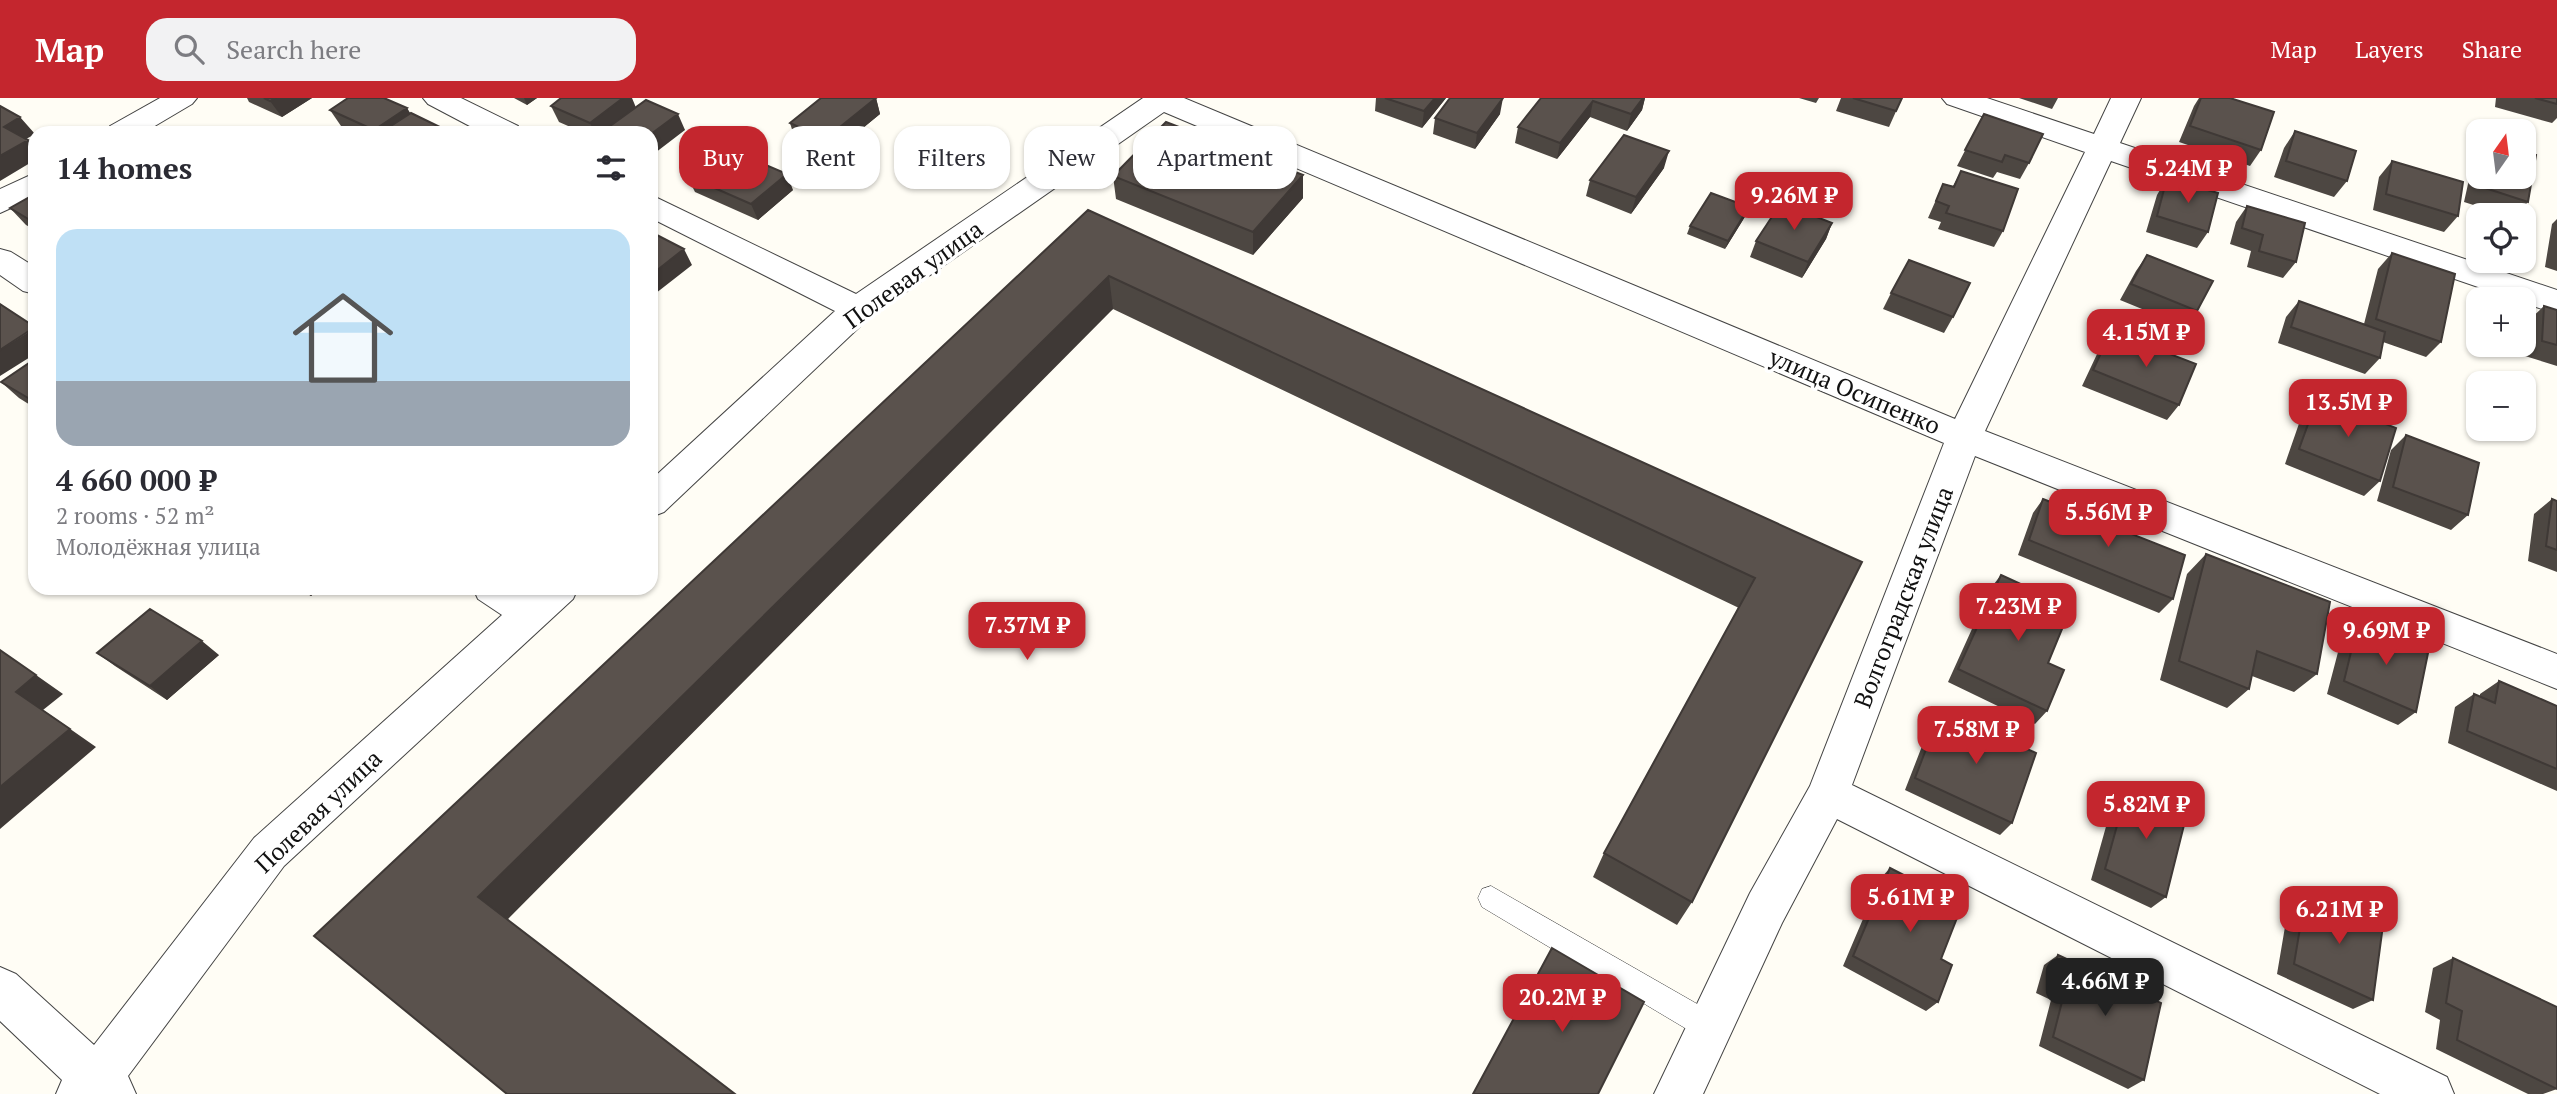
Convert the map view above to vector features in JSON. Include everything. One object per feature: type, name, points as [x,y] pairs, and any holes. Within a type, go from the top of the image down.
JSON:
[{"type":"street","points":[[133,126],[182,98]]},
{"type":"street","points":[[438,98],[493,126]]},
{"type":"street","points":[[1957,98],[2557,302]]},
{"type":"street","name":"Волгоградская улица","points":[[1678,1094],[1766,908],[1828,794],[1964,437],[2126,98]]},
{"type":"street","name":"Полевая улица","points":[[658,495],[858,309],[1162,99]]},
{"type":"street","name":"улица Осипенко","points":[[1162,99],[1964,437],[2557,671]]},
{"type":"street","points":[[0,203],[28,187]]},
{"type":"street","points":[[658,209],[858,309]]},
{"type":"street","points":[[0,260],[28,278]]},
{"type":"street","points":[[521,595],[545,601]]},
{"type":"street","name":"Полевая улица","points":[[97,1089],[269,852],[545,601]]},
{"type":"street","points":[[1828,794],[2430,1094]]},
{"type":"street","points":[[0,990],[97,1089]]},
{"type":"lane","points":[[1491,898],[1710,1027]]},
{"type":"building","points":[[348,98],[384,98],[407,108],[380,126],[365,126],[330,110]]},
{"type":"building","points":[[561,98],[623,98],[590,123],[551,106]]},
{"type":"building","points":[[821,98],[876,98],[841,126],[797,126],[790,123]]},
{"type":"building","points":[[1385,98],[1435,98],[1424,111]]},
{"type":"building","points":[[1450,98],[1503,98],[1477,133],[1435,118]]},
{"type":"building","points":[[1541,98],[1643,98],[1631,114],[1593,101],[1560,143],[1518,127]]},
{"type":"building","points":[[1853,98],[1902,98],[1896,111]]},
{"type":"building","points":[[2201,98],[2230,98],[2274,112],[2261,150],[2190,126]]},
{"type":"building","points":[[2535,98],[2557,98],[2557,104]]},
{"type":"building","points":[[646,100],[678,114],[658,129],[658,126],[610,126]]},
{"type":"building","points":[[0,106],[20,117],[4,127],[28,140],[0,156]]},
{"type":"building","points":[[411,113],[438,126],[391,126]]},
{"type":"building","points":[[1984,114],[2043,134],[2029,163],[2005,155],[2002,162],[1965,150]]},
{"type":"building","points":[[2295,131],[2356,151],[2347,181],[2286,161]]},
{"type":"building","points":[[1624,135],[1669,151],[1636,197],[1590,180]]},
{"type":"building","points":[[1133,156],[1133,184],[1119,178],[1119,170]]},
{"type":"building","points":[[2392,161],[2463,182],[2458,216],[2386,194]]},
{"type":"building","points":[[768,166],[782,172],[782,178],[751,204],[717,189],[768,189]]},
{"type":"building","points":[[1961,171],[2018,189],[2003,231],[1946,213],[1949,206],[1936,201],[1943,184],[1954,187]]},
{"type":"building","points":[[2167,178],[2218,193],[2208,232],[2157,216]]},
{"type":"building","points":[[1146,189],[1291,189],[1253,232]]},
{"type":"building","points":[[2488,189],[2530,189],[2528,202]]},
{"type":"building","points":[[1711,193],[1749,207],[1728,241],[1690,226]]},
{"type":"building","points":[[28,198],[28,219],[10,208]]},
{"type":"building","points":[[1781,203],[1832,223],[1808,262],[1756,241]]},
{"type":"building","points":[[2247,206],[2305,223],[2296,262],[2259,251],[2263,235],[2242,228]]},
{"type":"building","points":[[1088,210],[1862,562],[1692,902],[1604,853],[1755,578],[1109,276],[478,897],[735,1094],[507,1094],[314,936]]},
{"type":"building","points":[[658,236],[684,249],[658,269]]},
{"type":"building","points":[[2392,253],[2455,274],[2441,342],[2376,319]]},
{"type":"building","points":[[2147,255],[2213,281],[2197,311],[2131,284]]},
{"type":"building","points":[[1909,260],[1970,283],[1953,317],[1891,293]]},
{"type":"building","points":[[2299,301],[2385,332],[2380,358],[2291,327]]},
{"type":"building","points":[[0,304],[28,322],[28,332],[0,350]]},
{"type":"building","points":[[2544,306],[2557,310],[2557,345],[2542,341]]},
{"type":"building","points":[[2109,336],[2141,349],[2144,344],[2196,364],[2179,405],[2093,370]]},
{"type":"building","points":[[28,364],[28,398],[1,382]]},
{"type":"building","points":[[2318,397],[2396,428],[2380,481],[2299,449]]},
{"type":"building","points":[[2406,435],[2479,463],[2468,515],[2393,487]]},
{"type":"building","points":[[2043,499],[2185,555],[2173,599],[2029,540]]},
{"type":"building","points":[[2552,499],[2557,501],[2557,550],[2546,546]]},
{"type":"building","points":[[2206,554],[2330,602],[2317,674],[2257,651],[2249,689],[2179,661]]},
{"type":"building","points":[[2001,575],[2071,607],[2048,663],[2064,670],[2047,711],[1958,669]]},
{"type":"building","points":[[150,609],[202,641],[150,686],[97,653]]},
{"type":"building","points":[[2358,623],[2428,653],[2416,712],[2344,681]]},
{"type":"building","points":[[0,650],[36,675],[16,692],[70,729],[0,787]]},
{"type":"building","points":[[2499,681],[2557,706],[2557,769],[2467,731],[2474,694],[2495,703]]},
{"type":"building","points":[[1941,710],[2036,753],[2012,823],[1915,778]]},
{"type":"building","points":[[2128,786],[2187,813],[2166,897],[2105,869]]},
{"type":"building","points":[[1890,868],[1962,905],[1941,959],[1952,965],[1938,1002],[1853,956]]},
{"type":"building","points":[[2306,892],[2383,925],[2373,1000],[2294,964]]},
{"type":"building","points":[[1552,948],[1644,1002],[1598,1094],[1473,1094]]},
{"type":"building","points":[[2058,955],[2161,1003],[2144,1080],[2053,1037],[2065,990],[2050,983]]},
{"type":"building","points":[[2453,958],[2557,1007],[2557,1089],[2457,1040],[2462,1011],[2446,1003]]}]
